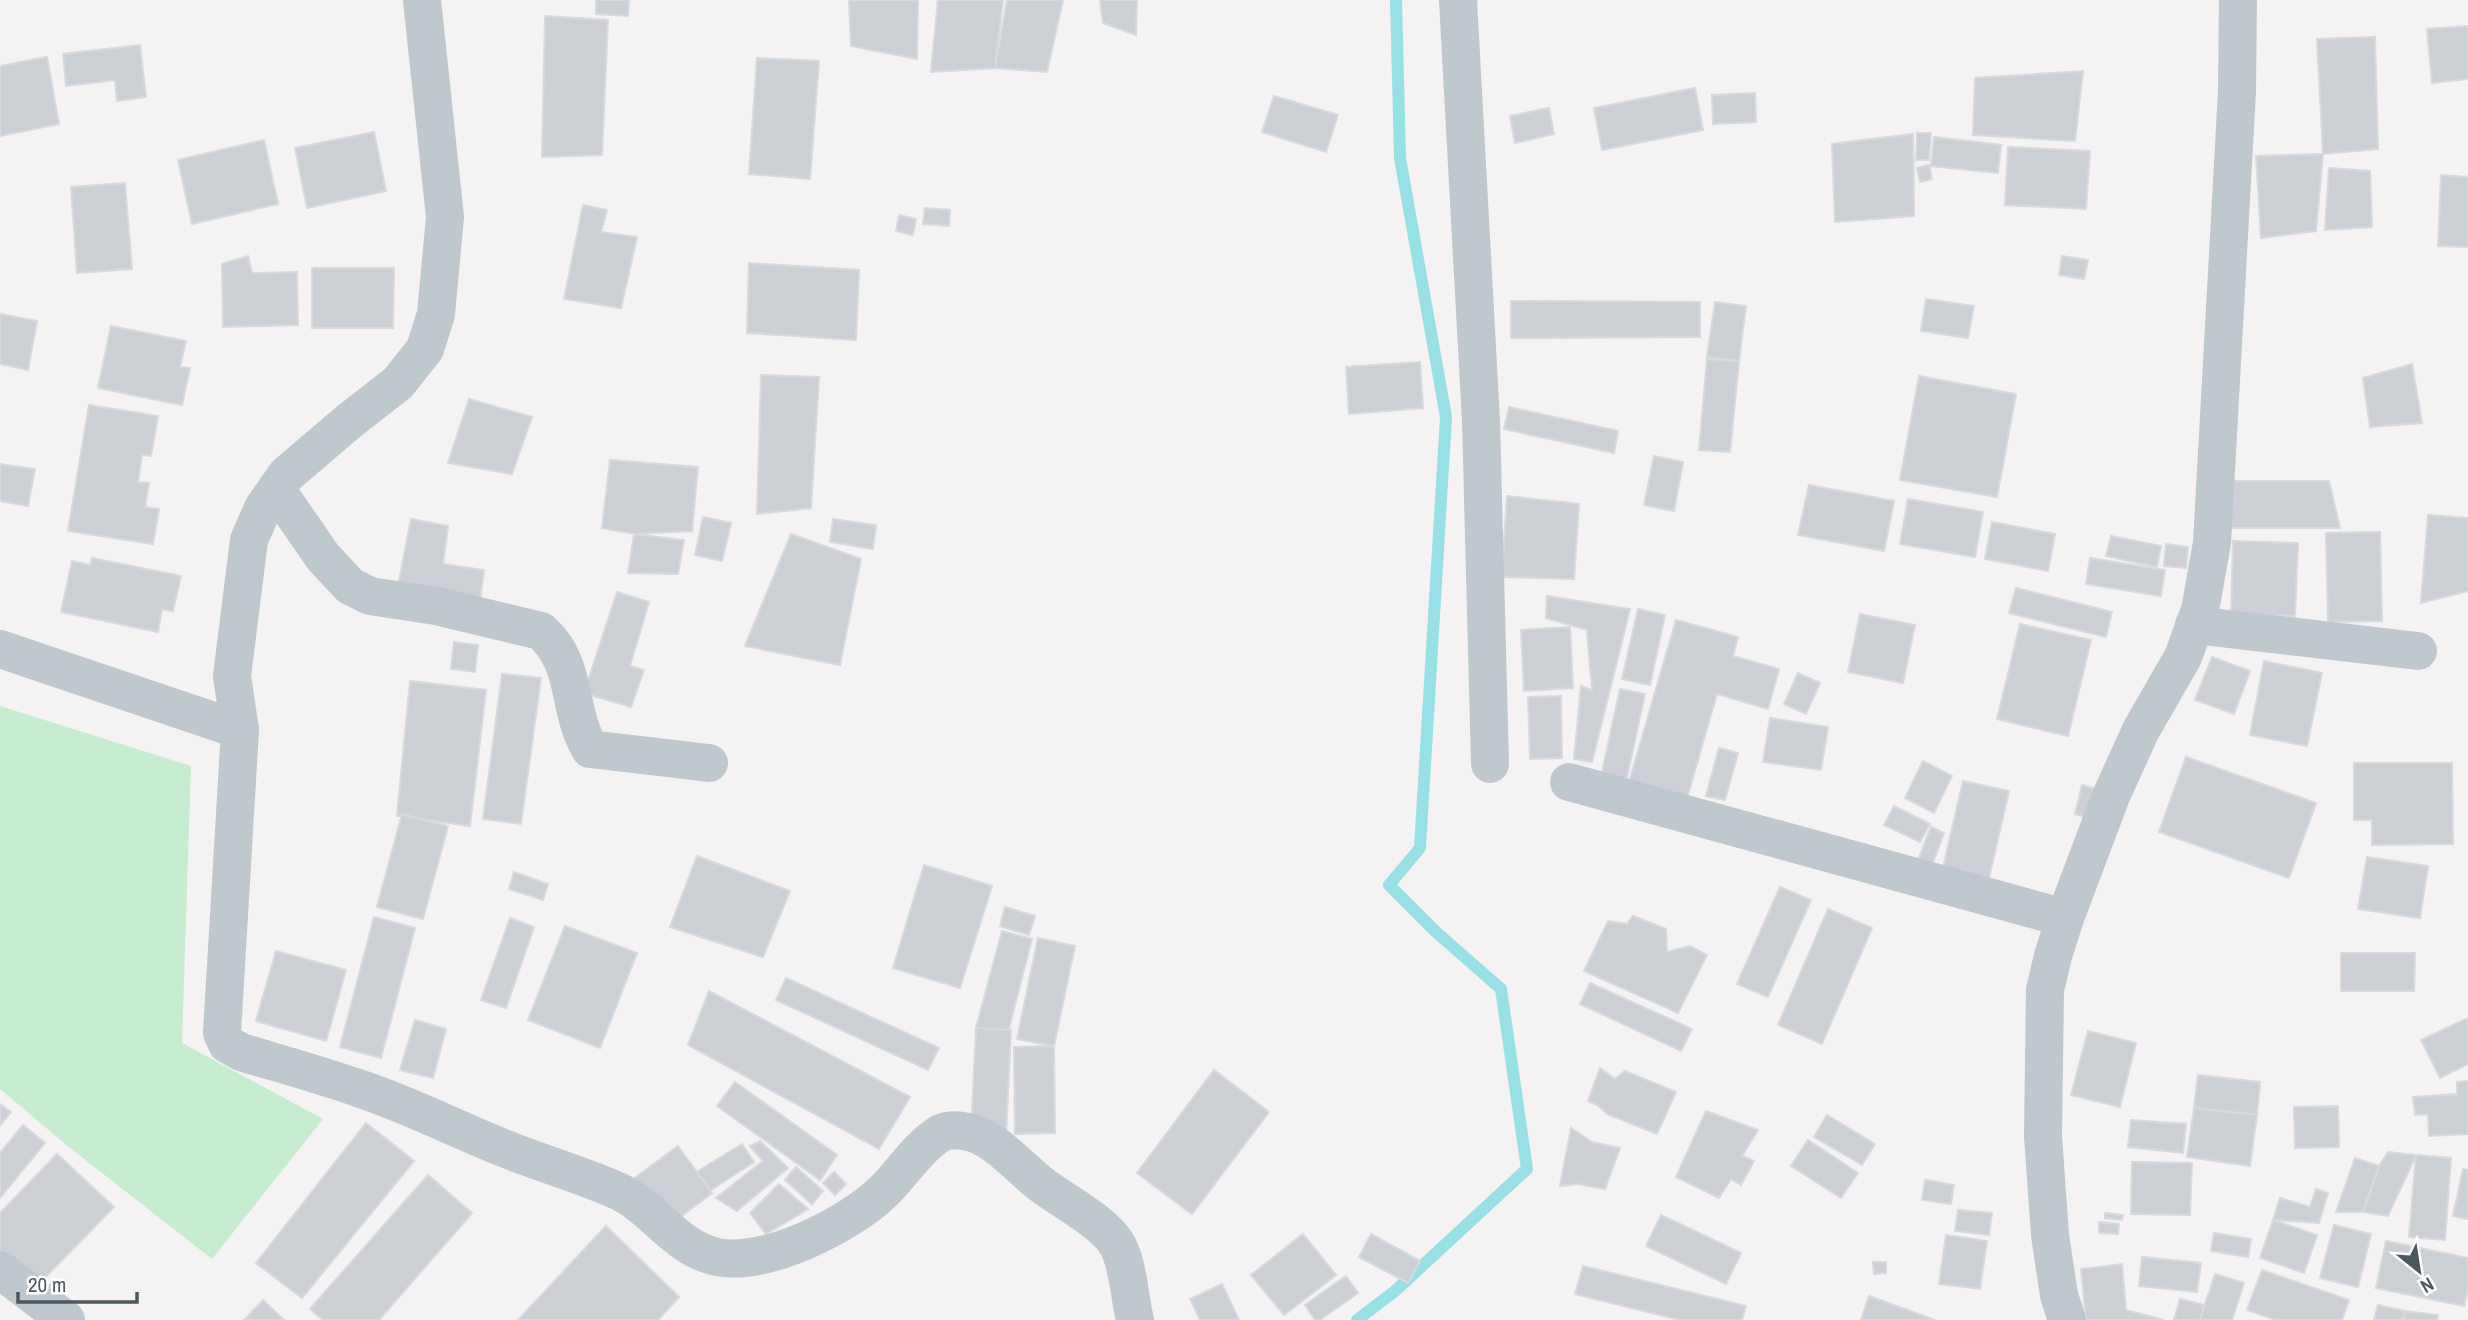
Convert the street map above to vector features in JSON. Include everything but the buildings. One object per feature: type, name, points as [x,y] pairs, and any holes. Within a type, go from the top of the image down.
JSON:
[{"type":"street","points":[[422,0],[445,217],[436,314],[425,349],[398,383],[286,475],[263,508],[249,540],[232,676],[240,730],[222,1033],[227,1044],[232,1048],[361,1089],[501,1147],[596,1181],[623,1193],[693,1248],[717,1257],[750,1258],[802,1242],[847,1221],[881,1193],[944,1131],[972,1132],[984,1138],[1104,1230],[1117,1244],[1124,1263],[1135,1320]]},
{"type":"street","points":[[1458,0],[1481,421],[1490,764]]},
{"type":"street","points":[[2067,1320],[2059,1295],[2050,1235],[2043,1136],[2045,990],[2065,918],[2111,796],[2141,730],[2183,657],[2202,599],[2212,542],[2237,91],[2238,0]]},
{"type":"street","points":[[276,489],[323,557],[350,586],[370,596],[436,606],[541,631],[553,642],[564,659],[579,727],[590,749],[709,763]]},
{"type":"street","points":[[2194,625],[2418,651]]},
{"type":"street","points":[[0,649],[240,730]]},
{"type":"street","points":[[1569,782],[2065,918]]},
{"type":"street","points":[[0,1270],[66,1320]]},
{"type":"green space","points":[[0,706],[191,766],[182,1043],[323,1119],[212,1259],[70,1148],[0,1089]]},
{"type":"waterway","points":[[1357,1320],[1395,1291],[1527,1169],[1501,989],[1435,931],[1389,885],[1420,848],[1446,417],[1400,158],[1396,0]]}]
